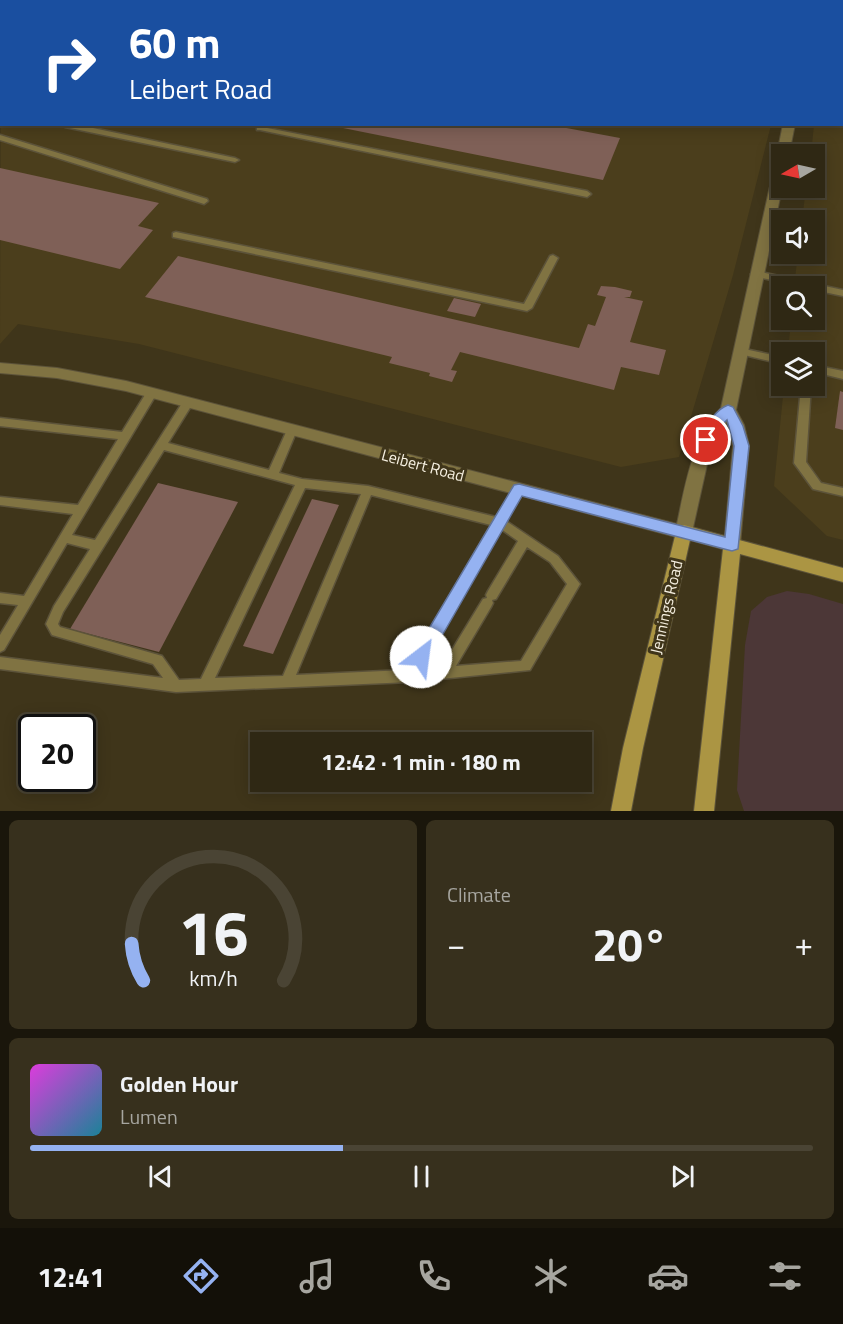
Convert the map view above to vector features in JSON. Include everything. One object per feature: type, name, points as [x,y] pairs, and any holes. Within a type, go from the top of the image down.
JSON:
[{"type":"street","points":[[785,144],[789,126]]},
{"type":"street","name":"Jennings Road","points":[[621,811],[633,748],[706,440],[714,425],[728,410],[773,198]]},
{"type":"street","name":"Leibert Road","points":[[0,368],[80,376],[152,393],[843,575]]},
{"type":"street","points":[[704,811],[741,446],[736,426],[728,410]]},
{"type":"lane","points":[[74,126],[235,160]]},
{"type":"lane","points":[[260,128],[587,194]]},
{"type":"lane","points":[[0,137],[204,201]]},
{"type":"lane","points":[[176,235],[527,308],[553,258]]},
{"type":"lane","points":[[756,274],[771,277]]},
{"type":"lane","points":[[825,289],[843,293]]},
{"type":"lane","points":[[740,351],[771,358]]},
{"type":"lane","points":[[825,371],[843,375]]},
{"type":"lane","points":[[0,646],[4,633],[26,601],[152,393]]},
{"type":"lane","points":[[805,396],[800,464],[817,486],[843,492]]},
{"type":"lane","points":[[176,686],[157,660],[56,631],[52,624],[58,610],[188,403]]},
{"type":"lane","points":[[0,422],[125,436]]},
{"type":"lane","points":[[272,476],[292,430]]},
{"type":"lane","points":[[0,663],[176,686],[410,676],[525,666],[574,584],[554,559],[499,522],[368,490],[302,483],[161,445]]},
{"type":"lane","points":[[205,685],[302,483]]},
{"type":"lane","points":[[410,676],[519,489]]},
{"type":"lane","points":[[287,681],[368,490]]},
{"type":"lane","points":[[0,501],[81,510]]},
{"type":"lane","points":[[64,538],[99,546]]},
{"type":"lane","points":[[445,673],[525,540]]},
{"type":"lane","points":[[0,597],[26,601]]},
{"type":"shaded area","points":[[1,126],[771,126],[733,275],[679,457],[621,467],[139,344],[18,324],[0,344]]},
{"type":"shaded area","points":[[814,126],[843,126],[843,540],[827,536],[774,486],[783,396],[825,396],[825,342],[789,342],[790,330],[825,330],[825,276],[795,276],[797,264],[825,264],[825,210],[803,210],[805,198],[825,198],[825,144],[812,144]]},
{"type":"shaded area","points":[[787,591],[809,594],[843,604],[843,811],[744,811],[737,790],[745,645],[751,611],[767,597]]},
{"type":"building","points":[[333,126],[556,126],[620,138],[603,180]]},
{"type":"building","points":[[0,168],[159,203],[138,226],[153,230],[120,269],[0,240]]},
{"type":"building","points":[[178,256],[579,348],[588,324],[595,326],[606,297],[597,295],[601,286],[615,287],[632,291],[630,297],[624,297],[643,301],[630,342],[666,350],[659,375],[621,367],[614,390],[460,352],[451,370],[457,371],[452,382],[429,376],[430,373],[389,363],[392,357],[145,297]]},
{"type":"building","points":[[454,298],[481,304],[475,317],[447,311]]},
{"type":"building","points":[[840,391],[843,392],[843,430],[835,428]]},
{"type":"building","points":[[158,483],[238,502],[159,652],[70,629]]},
{"type":"building","points":[[312,499],[339,505],[273,654],[243,646]]},
{"type":"route","points":[[421,657],[519,489],[732,545],[741,446],[740,436],[728,410],[714,425],[706,440]]}]
